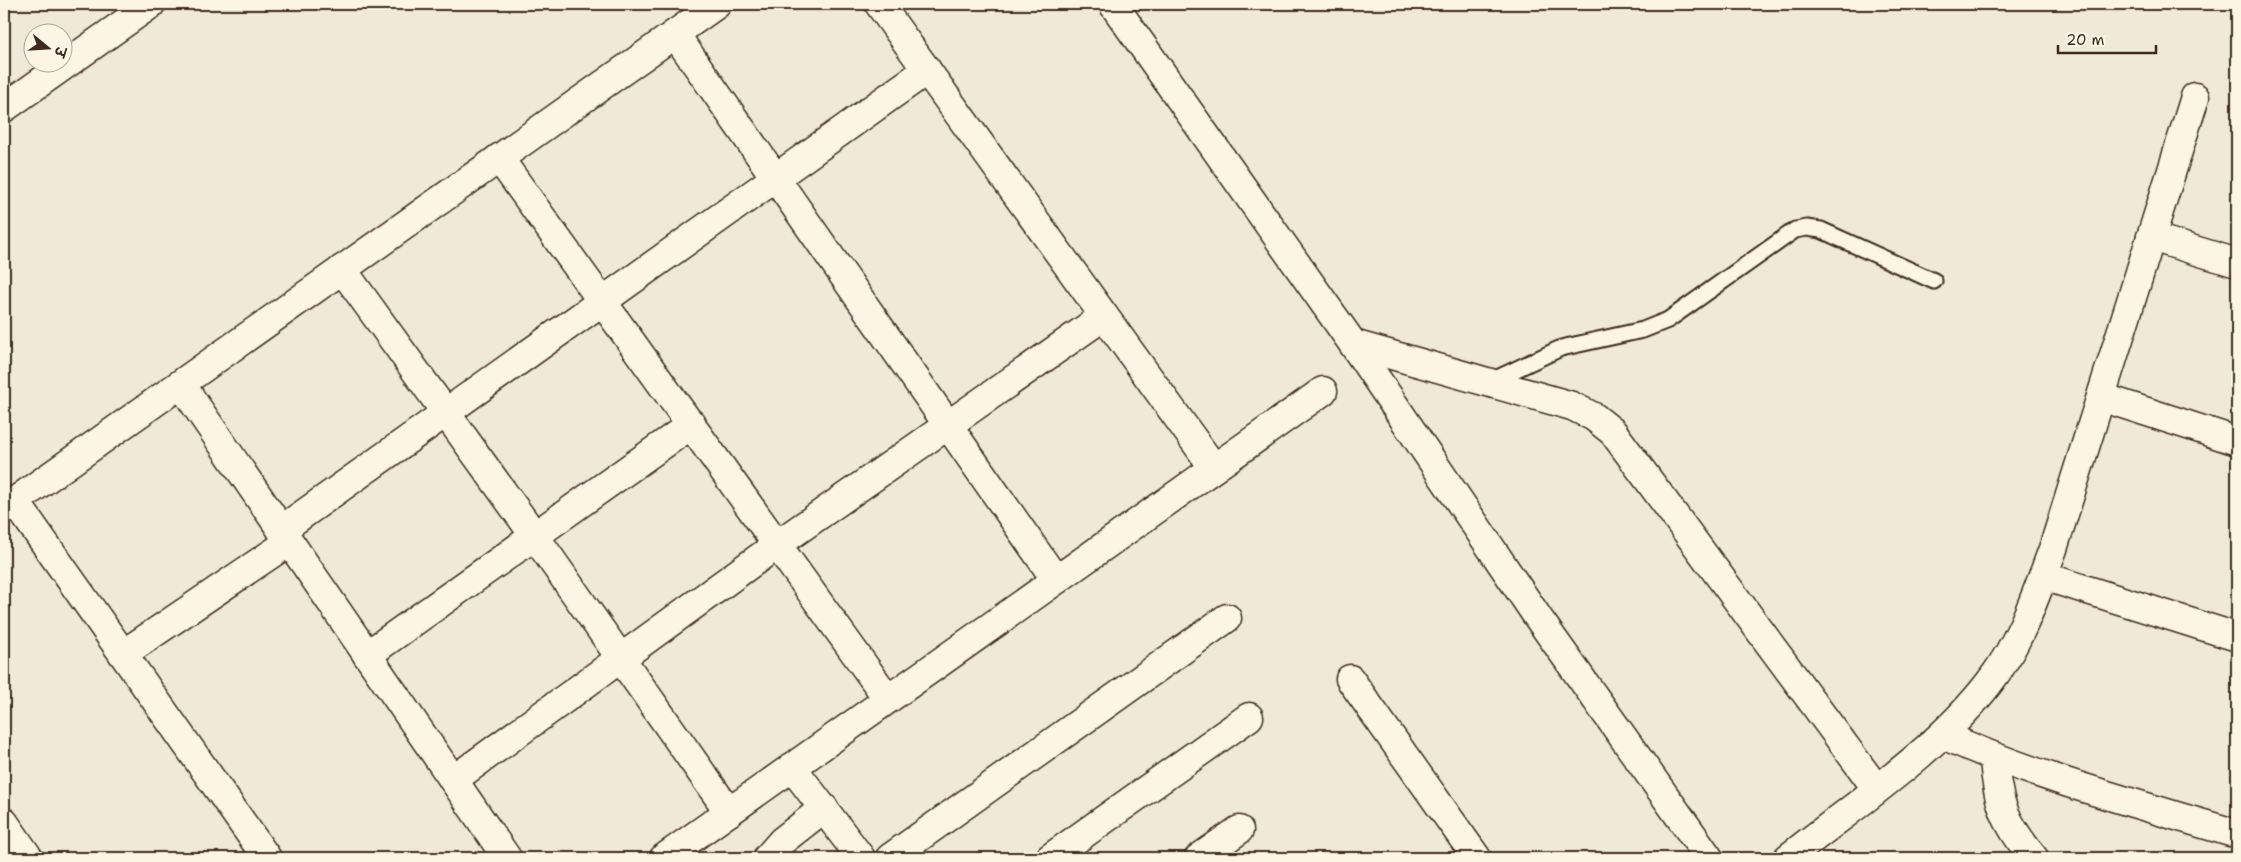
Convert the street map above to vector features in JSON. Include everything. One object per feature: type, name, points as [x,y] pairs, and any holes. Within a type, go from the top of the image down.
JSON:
[{"type":"street","points":[[4,108],[151,4]]},
{"type":"street","points":[[267,858],[123,654],[9,505],[717,4]]},
{"type":"street","points":[[879,4],[1214,468]]},
{"type":"street","points":[[1113,4],[1353,344],[1539,619],[1709,858]]},
{"type":"street","points":[[675,34],[1056,580]]},
{"type":"street","points":[[123,654],[285,536],[445,413],[927,70]]},
{"type":"street","points":[[1788,858],[1934,742],[1992,679],[2010,652],[2033,603],[2043,576],[2196,97]]},
{"type":"street","points":[[500,158],[888,699]]},
{"type":"street","points":[[2151,237],[2237,263]]},
{"type":"street","points":[[342,269],[534,535],[729,812]]},
{"type":"street","points":[[453,780],[619,657],[1104,316]]},
{"type":"street","points":[[1353,344],[1572,406],[1594,417],[1613,432],[1876,788]]},
{"type":"street","points":[[181,384],[506,858]]},
{"type":"street","points":[[664,858],[1323,391]]},
{"type":"street","points":[[2101,397],[2237,441]]},
{"type":"street","points":[[367,655],[692,424]]},
{"type":"street","points":[[2043,576],[2237,638]]},
{"type":"street","points":[[890,858],[1226,618]]},
{"type":"street","points":[[1350,679],[1477,858]]},
{"type":"street","points":[[1050,858],[1249,717]]},
{"type":"street","points":[[1934,742],[1994,758],[2237,834]]},
{"type":"street","points":[[1994,758],[1996,789],[2004,813],[2018,839],[2034,858]]},
{"type":"street","points":[[792,767],[861,858]]},
{"type":"street","points":[[768,858],[782,841],[824,808]]},
{"type":"street","points":[[4,822],[29,858]]},
{"type":"street","points":[[1199,858],[1239,830]]},
{"type":"lane","points":[[1488,382],[1527,362],[1561,348],[1643,330],[1668,320],[1774,242],[1795,230],[1807,228],[1821,230],[1934,281]]}]
